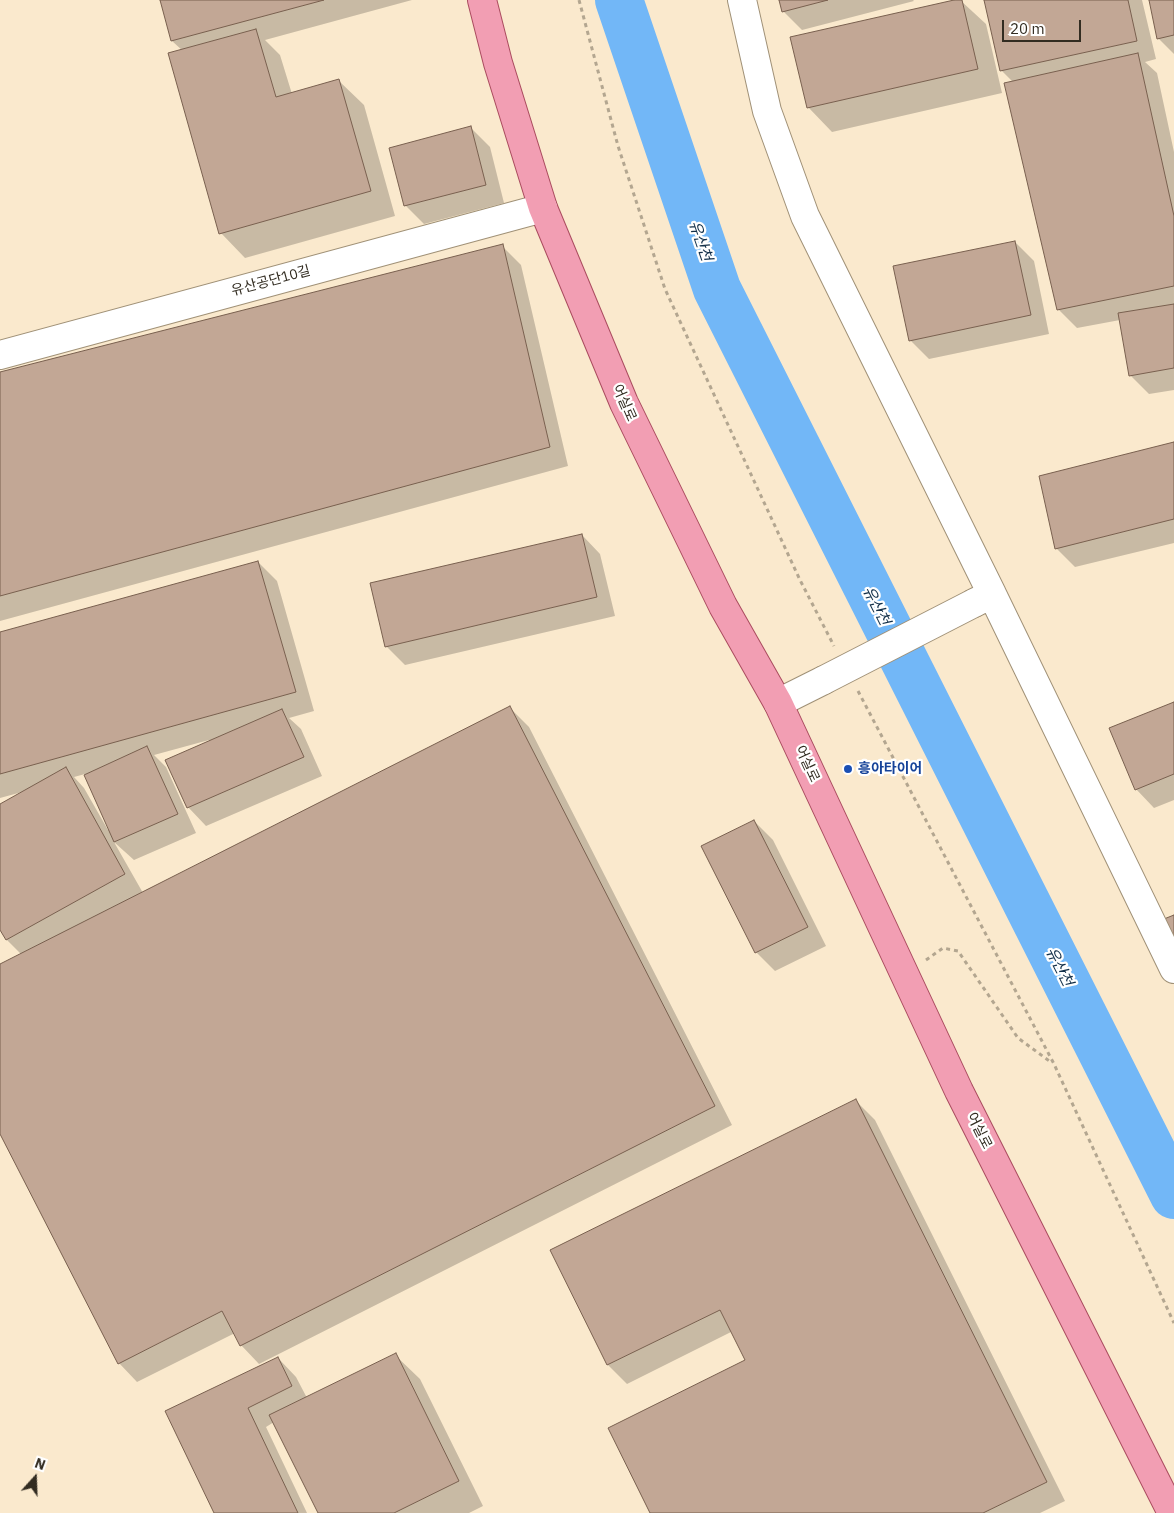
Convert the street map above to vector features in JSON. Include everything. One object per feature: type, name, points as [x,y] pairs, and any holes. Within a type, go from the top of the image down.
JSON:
[{"type":"main road","name":"어실로","points":[[482,0],[498,63],[543,208],[624,403],[722,606],[778,703],[963,1099],[1172,1513]]},
{"type":"street","points":[[742,0],[767,111],[805,216],[983,598],[1174,969]]},
{"type":"street","name":"유산공단10길","points":[[0,355],[543,208]]},
{"type":"street","points":[[778,703],[983,598]]},
{"type":"path","points":[[905,976],[943,948],[958,951],[1018,1038],[1054,1064]]},
{"type":"building","points":[[160,0],[324,0],[171,41]]},
{"type":"building","points":[[779,0],[828,0],[782,12]]},
{"type":"building","points":[[954,0],[962,0],[978,69],[807,108],[790,37]]},
{"type":"building","points":[[984,0],[1128,0],[1137,41],[1000,71]]},
{"type":"building","points":[[1149,0],[1174,0],[1174,35],[1157,39]]},
{"type":"building","points":[[256,29],[276,97],[339,79],[371,191],[219,234],[168,53]]},
{"type":"building","points":[[1138,53],[1174,216],[1174,286],[1057,310],[1004,83]]},
{"type":"building","points":[[471,126],[486,185],[404,206],[389,148]]},
{"type":"building","points":[[1015,241],[1031,315],[909,341],[893,266]]},
{"type":"building","points":[[503,244],[550,447],[0,596],[0,372]]},
{"type":"building","points":[[1174,304],[1174,368],[1129,376],[1118,313]]},
{"type":"building","points":[[1174,442],[1174,519],[1055,549],[1039,476]]},
{"type":"building","points":[[582,534],[597,597],[385,647],[370,583]]},
{"type":"building","points":[[258,561],[296,692],[0,774],[0,632]]},
{"type":"building","points":[[1174,702],[1174,774],[1135,790],[1109,728]]},
{"type":"building","points":[[510,706],[715,1106],[240,1346],[222,1311],[118,1364],[0,1134],[0,964]]},
{"type":"building","points":[[282,709],[304,757],[187,808],[165,760]]},
{"type":"building","points":[[147,746],[178,814],[114,842],[84,775]]},
{"type":"building","points":[[66,767],[125,874],[6,940],[0,930],[0,804]]},
{"type":"building","points":[[754,820],[808,927],[755,953],[701,846]]},
{"type":"building","points":[[1174,915],[1174,941],[1164,919]]},
{"type":"building","points":[[856,1099],[1047,1482],[983,1513],[650,1513],[608,1428],[745,1360],[720,1310],[607,1365],[550,1250]]},
{"type":"building","points":[[396,1353],[459,1481],[394,1513],[318,1513],[269,1415]]},
{"type":"building","points":[[278,1357],[292,1386],[248,1408],[298,1513],[214,1513],[165,1411]]},
{"type":"waterway","name":"유산천","points":[[619,0],[717,289],[1174,1195]]},
{"type":"place","name":"흥아타이어","points":[[848,769]]}]
